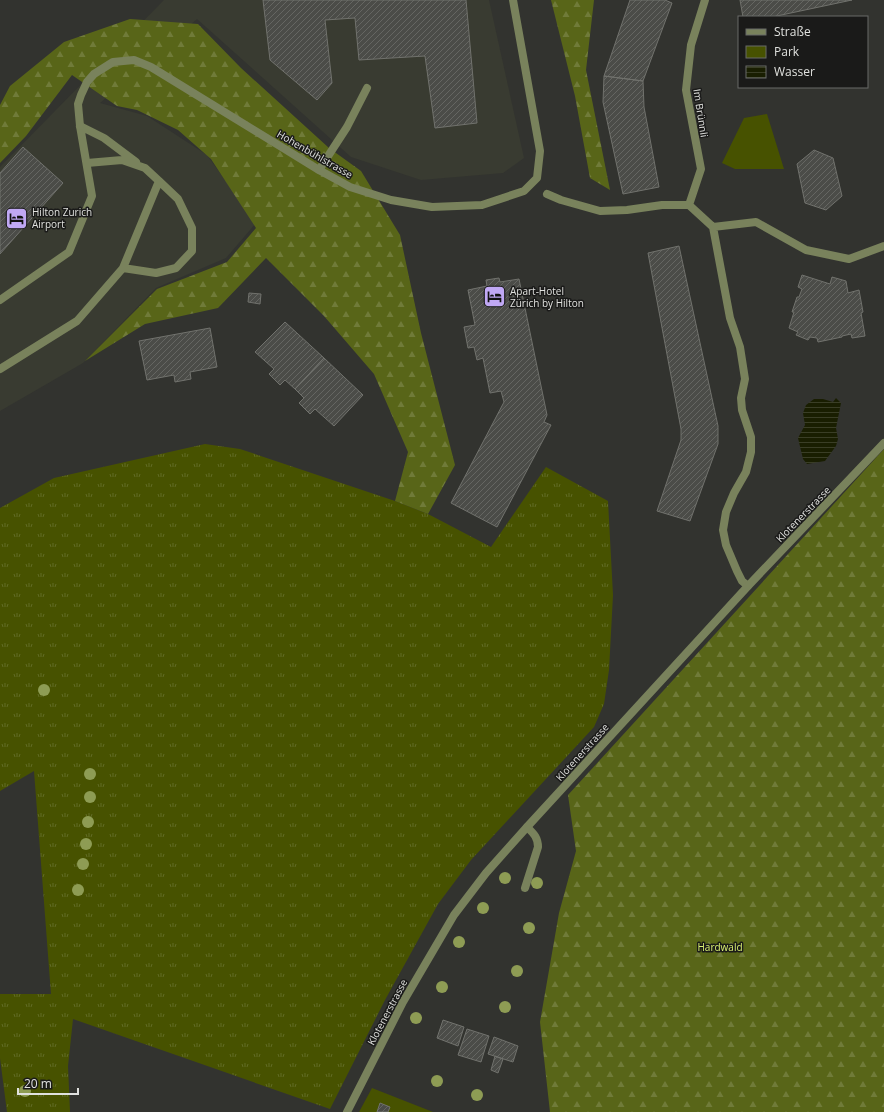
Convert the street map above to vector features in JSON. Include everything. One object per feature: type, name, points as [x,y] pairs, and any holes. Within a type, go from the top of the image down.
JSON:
[{"type":"street","name":"Hohenbühlstrasse","points":[[0,300],[69,252],[92,196],[80,126],[78,104],[81,95],[91,77],[113,62],[134,60],[151,67],[319,170],[357,189],[391,200],[432,207],[482,205],[524,191],[536,178],[540,151],[513,0]]},
{"type":"street","name":"Im Brünnli","points":[[689,205],[700,169],[686,90],[691,45],[705,0]]},
{"type":"street","points":[[319,170],[347,127],[367,88]]},
{"type":"street","points":[[80,126],[104,138],[145,168],[178,199],[192,228],[192,251],[176,268],[156,273],[123,268]]},
{"type":"street","points":[[87,163],[122,160],[145,168]]},
{"type":"street","points":[[0,368],[77,321],[123,268],[159,181]]},
{"type":"street","points":[[547,194],[600,212],[662,205],[689,205],[713,227],[730,318],[740,347],[744,379],[741,398],[742,410],[750,436],[751,452],[746,472],[734,492],[726,512],[723,530],[726,545],[737,571],[742,581],[748,586]]},
{"type":"street","points":[[713,227],[756,222],[806,250],[849,259],[884,246]]},
{"type":"street","name":"Klotenerstrasse","points":[[347,1112],[402,1002],[454,915],[486,873],[748,586],[884,443]]},
{"type":"street","points":[[525,888],[538,847],[538,841],[535,835],[527,827]]},
{"type":"shaded area","points":[[164,0],[489,0],[524,158],[503,173],[421,180],[351,157],[197,19],[100,103],[147,116],[207,155],[256,223],[226,258],[156,288],[83,363],[0,411],[0,167]]},
{"type":"green space","points":[[551,0],[594,0],[586,70],[610,190],[590,178],[575,96]]},
{"type":"green space","points":[[130,19],[198,24],[241,68],[329,148],[361,171],[400,235],[421,333],[455,465],[428,514],[395,501],[408,452],[374,374],[324,316],[266,258],[218,308],[145,324],[85,361],[157,289],[227,262],[256,228],[211,159],[178,130],[137,110],[117,106],[72,75],[26,136],[0,163],[0,105],[10,86],[64,42]]},
{"type":"green space","points":[[767,114],[784,169],[735,169],[722,163],[744,118]]},
{"type":"green space","points":[[205,444],[240,449],[395,501],[428,514],[491,547],[546,467],[608,501],[613,595],[609,670],[604,704],[594,727],[471,860],[438,904],[385,1000],[330,1109],[73,1019],[68,1066],[70,1112],[7,1112],[0,1058],[0,994],[51,994],[34,771],[0,791],[0,508],[54,478]]},
{"type":"green space","name":"Hardwald","points":[[884,449],[884,1112],[550,1112],[540,1022],[559,913],[576,851],[568,795]]},
{"type":"green space","points":[[372,1088],[433,1112],[359,1112]]},
{"type":"water","points":[[836,398],[841,403],[836,428],[838,439],[836,446],[825,461],[807,464],[803,459],[798,438],[805,425],[803,413],[806,405],[814,399],[823,399],[833,402]]},
{"type":"building","points":[[263,0],[466,0],[477,123],[435,128],[425,56],[359,60],[355,18],[325,20],[332,83],[317,100],[270,60]]},
{"type":"building","points":[[630,0],[665,0],[672,3],[643,81],[604,76]]},
{"type":"building","points":[[740,0],[852,0],[777,16],[743,16]]},
{"type":"building","points":[[604,76],[643,81],[644,107],[659,187],[623,194],[603,102]]},
{"type":"building","name":"Hilton Zurich Airport","points":[[23,147],[63,183],[0,254],[0,173]]},
{"type":"building","points":[[814,150],[833,158],[842,196],[826,210],[805,203],[797,164]]},
{"type":"building","points":[[679,246],[718,426],[718,444],[690,521],[657,511],[681,440],[681,429],[648,253]]},
{"type":"building","points":[[802,275],[830,284],[832,277],[846,281],[848,293],[859,290],[865,336],[852,338],[851,334],[818,342],[817,338],[810,337],[808,340],[796,335],[798,332],[789,328],[797,297],[799,297],[802,289],[798,287]]},
{"type":"building","points":[[499,278],[500,282],[519,279],[547,415],[544,422],[551,425],[497,527],[451,503],[504,402],[501,391],[490,393],[483,358],[477,360],[474,347],[468,348],[464,327],[475,325],[468,290],[487,286],[486,280]]},
{"type":"building","points":[[249,293],[261,294],[260,304],[248,302]]},
{"type":"building","points":[[285,322],[324,358],[295,389],[285,380],[280,385],[269,374],[274,369],[255,352]]},
{"type":"building","points":[[210,328],[217,367],[190,372],[191,379],[175,382],[174,375],[147,380],[139,341]]},
{"type":"building","points":[[324,358],[363,395],[334,426],[315,409],[310,414],[299,403],[304,398],[295,389]]},
{"type":"building","points":[[443,1020],[464,1027],[458,1046],[437,1038]]},
{"type":"building","points":[[467,1029],[489,1036],[481,1062],[458,1055]]},
{"type":"building","points":[[494,1037],[518,1046],[513,1062],[488,1054]]},
{"type":"building","points":[[495,1056],[503,1059],[498,1073],[491,1070]]},
{"type":"building","points":[[380,1103],[390,1107],[388,1112],[377,1112]]},
{"type":"place","name":"Hilton Zurich Airport","points":[[16,218]]},
{"type":"place","name":"Apart-Hotel Zürich by Hilton","points":[[495,297]]}]
